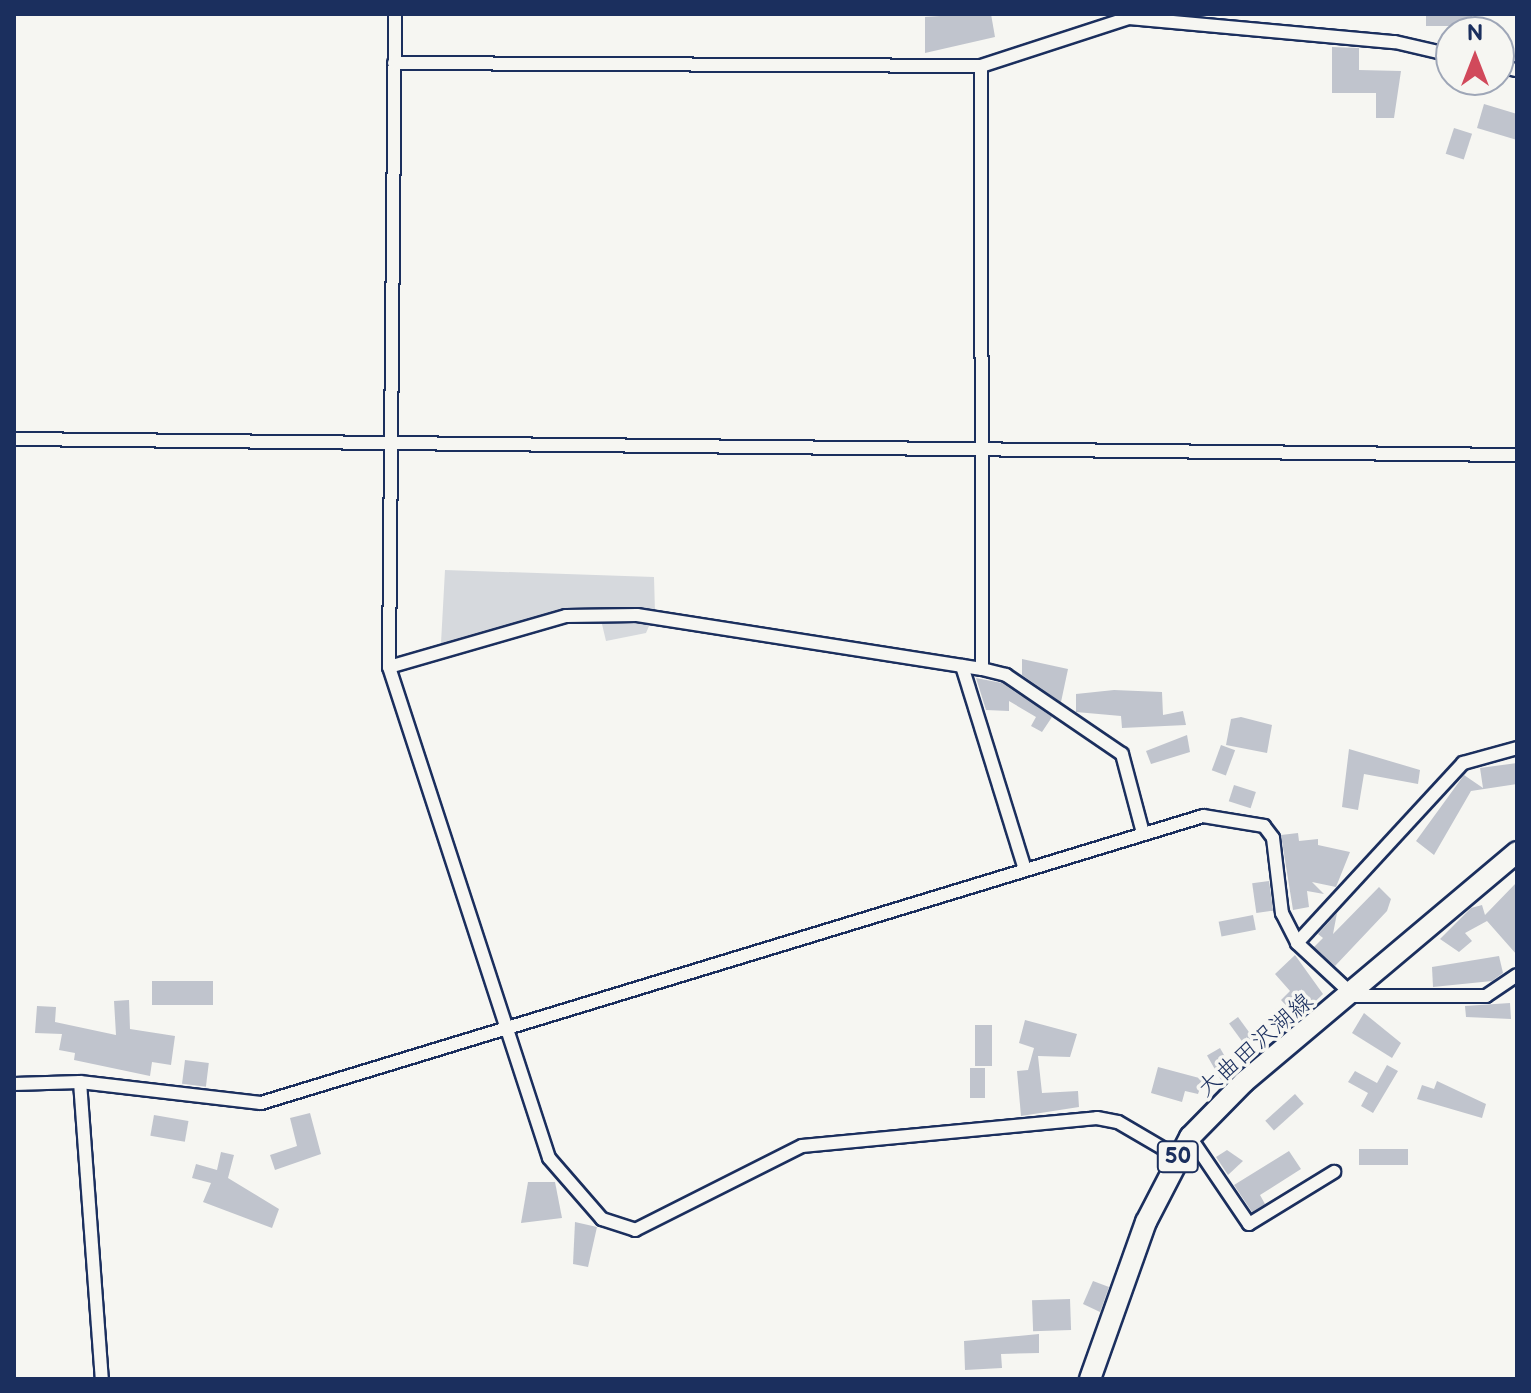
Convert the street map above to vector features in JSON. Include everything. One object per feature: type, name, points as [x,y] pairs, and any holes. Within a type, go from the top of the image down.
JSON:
[{"type":"main road","name":"大曲田沢湖線","points":[[1090,1379],[1146,1222],[1190,1137],[1244,1082],[1354,996],[1517,852]]},
{"type":"street","points":[[395,14],[394,442],[389,667],[503,1029],[549,1158],[618,1227],[657,1224],[802,1146],[1097,1118],[1118,1122],[1178,1157]]},
{"type":"street","points":[[394,63],[981,66],[1128,16],[1395,42],[1435,51]]},
{"type":"street","points":[[981,66],[982,669]]},
{"type":"street","points":[[14,439],[1517,455]]},
{"type":"street","points":[[389,667],[566,616],[623,615],[982,669],[1006,675],[1122,754],[1142,829]]},
{"type":"street","points":[[962,666],[1024,866]]},
{"type":"street","points":[[1297,943],[1463,763],[1517,748]]},
{"type":"street","points":[[14,1084],[80,1082],[261,1103],[1142,829],[1203,816],[1264,826],[1273,838],[1282,913],[1297,943],[1354,996],[1486,996],[1517,975]]},
{"type":"street","points":[[80,1082],[102,1379]]},
{"type":"street","points":[[1190,1137],[1249,1224],[1334,1172]]},
{"type":"shaded area","points":[[445,570],[654,577],[655,612],[646,633],[606,641],[601,620],[571,621],[473,647],[441,643]]},
{"type":"building","points":[[991,14],[995,37],[925,53],[925,17]]},
{"type":"building","points":[[1426,14],[1472,14],[1435,16],[1435,26],[1426,26]]},
{"type":"building","points":[[1332,47],[1359,48],[1359,70],[1401,71],[1394,118],[1376,118],[1376,93],[1332,93]]},
{"type":"building","points":[[1484,104],[1517,114],[1517,140],[1477,128]]},
{"type":"building","points":[[1454,128],[1472,134],[1464,160],[1446,154]]},
{"type":"building","points":[[1022,659],[1068,669],[1061,702],[1022,675]]},
{"type":"building","points":[[976,678],[1002,683],[1052,717],[1042,732],[1031,726],[1036,717],[1009,701],[1009,711],[986,710]]},
{"type":"building","points":[[1114,690],[1162,692],[1163,715],[1183,711],[1186,725],[1122,728],[1121,716],[1076,712],[1076,694]]},
{"type":"building","points":[[1241,717],[1272,725],[1267,753],[1226,745],[1231,719]]},
{"type":"building","points":[[1187,735],[1190,752],[1151,764],[1146,751]]},
{"type":"building","points":[[1221,745],[1235,750],[1226,776],[1212,770]]},
{"type":"building","points":[[1349,749],[1420,770],[1418,784],[1364,774],[1358,810],[1342,807]]},
{"type":"building","points":[[1517,763],[1517,784],[1471,791],[1434,855],[1416,841],[1464,775],[1483,788],[1480,768]]},
{"type":"building","points":[[1234,785],[1256,792],[1251,808],[1229,801]]},
{"type":"building","points":[[1298,833],[1299,841],[1318,839],[1318,845],[1350,852],[1336,887],[1312,882],[1324,894],[1307,891],[1309,907],[1293,910],[1281,835]]},
{"type":"building","points":[[1269,881],[1273,911],[1256,913],[1252,883]]},
{"type":"building","points":[[1517,882],[1517,955],[1487,921],[1465,933],[1472,941],[1459,952],[1440,939],[1471,908],[1482,905],[1485,915]]},
{"type":"building","points":[[1379,887],[1391,899],[1387,911],[1335,966],[1314,947],[1323,938],[1318,934],[1337,913],[1333,934]]},
{"type":"building","points":[[1253,915],[1256,930],[1222,936],[1219,922]]},
{"type":"building","points":[[1295,955],[1323,994],[1298,1018],[1281,1000],[1290,991],[1275,974]]},
{"type":"building","points":[[1499,956],[1503,973],[1492,981],[1433,987],[1432,967]]},
{"type":"building","points":[[152,981],[213,981],[213,1005],[152,1005]]},
{"type":"building","points":[[129,1000],[130,1029],[175,1036],[171,1065],[152,1062],[150,1076],[74,1060],[75,1053],[59,1050],[62,1034],[35,1033],[37,1006],[56,1007],[55,1022],[116,1035],[114,1001]]},
{"type":"building","points":[[1510,1003],[1511,1019],[1466,1017],[1465,1006]]},
{"type":"building","points":[[1364,1013],[1401,1043],[1392,1058],[1352,1033]]},
{"type":"building","points":[[1238,1017],[1254,1039],[1245,1045],[1229,1023]]},
{"type":"building","points":[[1025,1020],[1077,1034],[1070,1057],[1038,1056],[1042,1093],[1078,1091],[1079,1107],[1021,1116],[1017,1071],[1028,1070],[1034,1048],[1019,1043]]},
{"type":"building","points":[[975,1025],[992,1025],[992,1066],[975,1066]]},
{"type":"building","points":[[1220,1048],[1234,1072],[1221,1080],[1207,1056]]},
{"type":"building","points":[[185,1060],[209,1063],[206,1087],[182,1084]]},
{"type":"building","points":[[1387,1065],[1398,1071],[1373,1113],[1361,1106],[1368,1093],[1348,1082],[1355,1071],[1377,1083]]},
{"type":"building","points":[[1158,1067],[1203,1079],[1198,1094],[1185,1091],[1182,1102],[1151,1093]]},
{"type":"building","points":[[970,1068],[985,1068],[985,1098],[970,1098]]},
{"type":"building","points":[[1437,1081],[1486,1104],[1482,1118],[1417,1099],[1422,1085],[1434,1089]]},
{"type":"building","points":[[1295,1094],[1304,1104],[1274,1130],[1265,1121]]},
{"type":"building","points":[[310,1113],[321,1154],[275,1170],[270,1155],[297,1146],[290,1118]]},
{"type":"building","points":[[154,1115],[188,1121],[185,1142],[150,1136]]},
{"type":"building","points":[[1359,1149],[1408,1149],[1408,1165],[1359,1165]]},
{"type":"building","points":[[1227,1150],[1243,1161],[1228,1175],[1216,1157]]},
{"type":"building","points":[[1289,1151],[1301,1169],[1260,1195],[1265,1204],[1252,1212],[1234,1185]]},
{"type":"building","points":[[221,1152],[234,1155],[228,1178],[279,1209],[272,1228],[203,1202],[211,1183],[192,1178],[196,1164],[217,1170]]},
{"type":"building","points":[[528,1182],[555,1182],[562,1218],[521,1223]]},
{"type":"building","points":[[575,1222],[597,1227],[588,1267],[573,1264]]},
{"type":"building","points":[[1093,1281],[1109,1287],[1100,1312],[1083,1304]]},
{"type":"building","points":[[1070,1299],[1071,1330],[1033,1331],[1032,1300]]},
{"type":"building","points":[[1039,1334],[1039,1353],[1001,1354],[1002,1368],[965,1370],[964,1341]]}]
